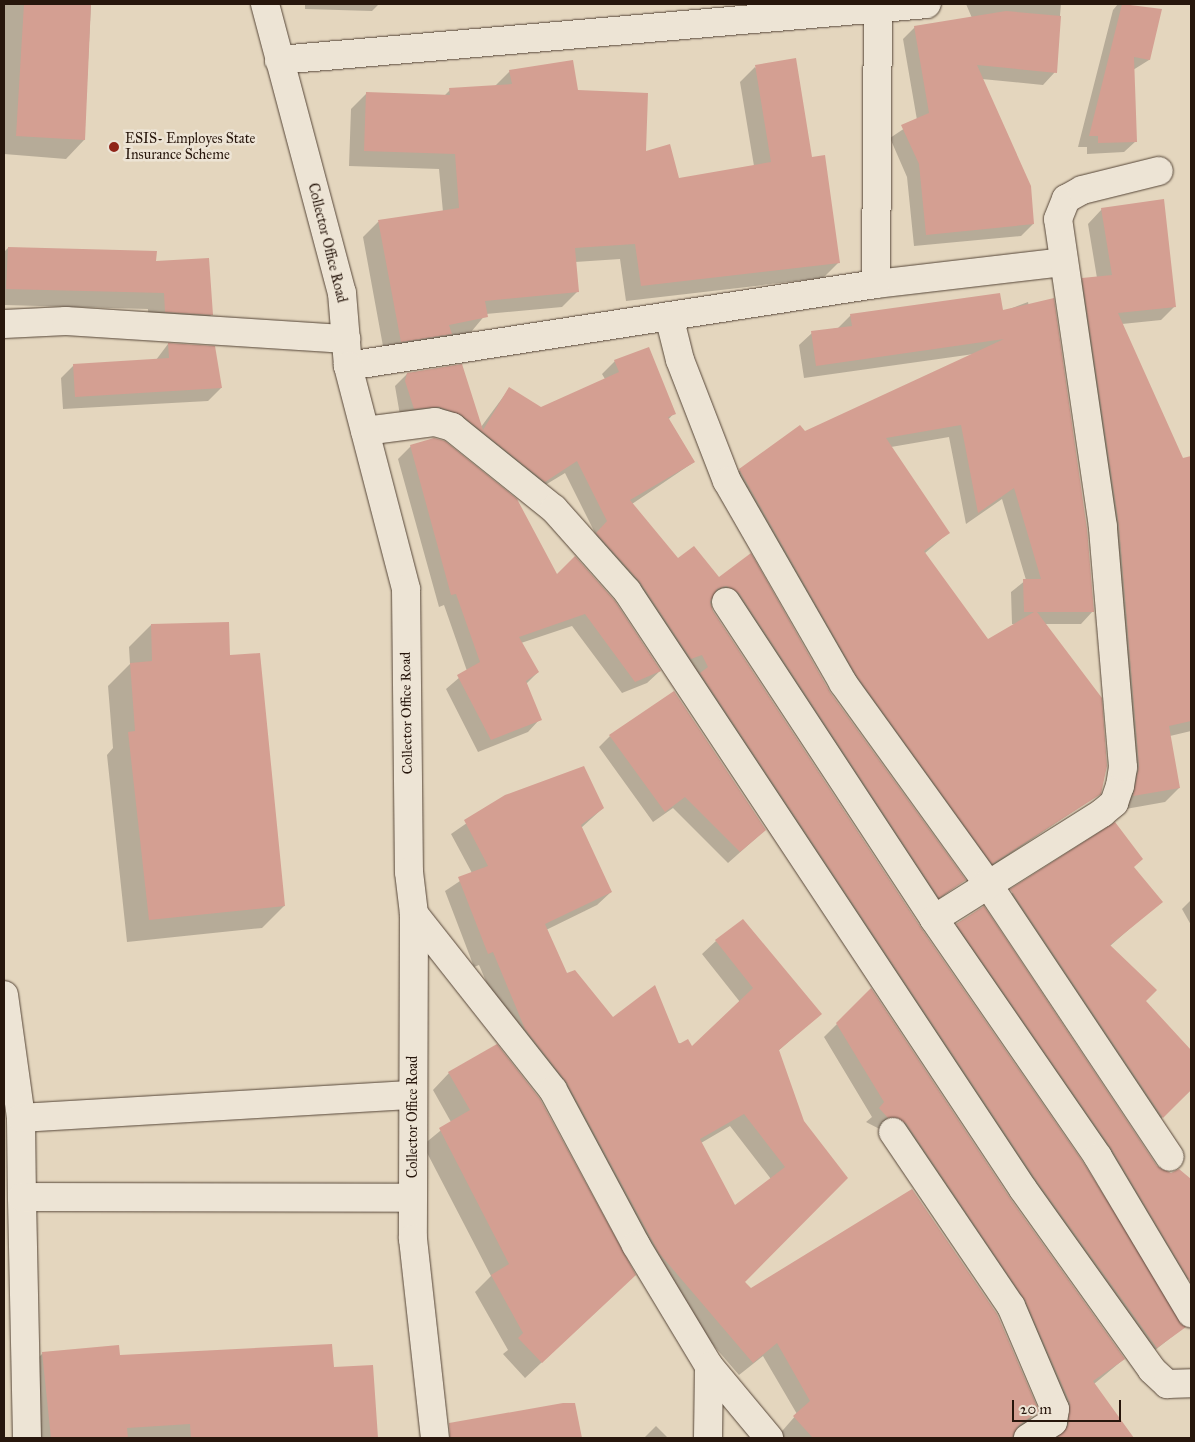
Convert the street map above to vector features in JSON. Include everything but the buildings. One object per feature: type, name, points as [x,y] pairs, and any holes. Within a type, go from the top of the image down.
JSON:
[{"type":"street","name":"Collector Office Road","points":[[265,4],[342,293],[348,366],[406,589],[409,872],[414,914],[413,1239],[435,1438]]},
{"type":"street","points":[[279,60],[927,4]]},
{"type":"street","points":[[876,284],[878,7]]},
{"type":"street","points":[[934,919],[987,883],[1102,813],[1114,803],[1123,767],[1103,527],[1058,219],[1066,199],[1082,190],[1159,171]]},
{"type":"street","points":[[348,366],[876,284],[1064,262]]},
{"type":"street","points":[[669,316],[680,360],[727,481],[843,683],[987,883],[1170,1157]]},
{"type":"street","points":[[4,324],[66,320],[346,339]]},
{"type":"street","points":[[365,431],[435,422],[452,427],[554,509],[627,591],[1022,1189],[1152,1370],[1167,1384],[1191,1384]]},
{"type":"street","points":[[726,602],[934,919],[1098,1157],[1191,1312]]},
{"type":"street","points":[[414,914],[553,1090],[636,1245],[709,1366],[769,1438]]},
{"type":"street","points":[[4,995],[21,1118],[13,1160],[22,1197],[27,1438]]},
{"type":"street","points":[[21,1118],[412,1095]]},
{"type":"street","points":[[893,1132],[1014,1315],[1056,1409],[1053,1422],[1028,1438]]},
{"type":"street","points":[[22,1197],[413,1198]]},
{"type":"street","points":[[708,1438],[709,1366]]},
{"type":"place","name":"ESIS- Employes State Insurance Scheme","points":[[114,147]]}]
